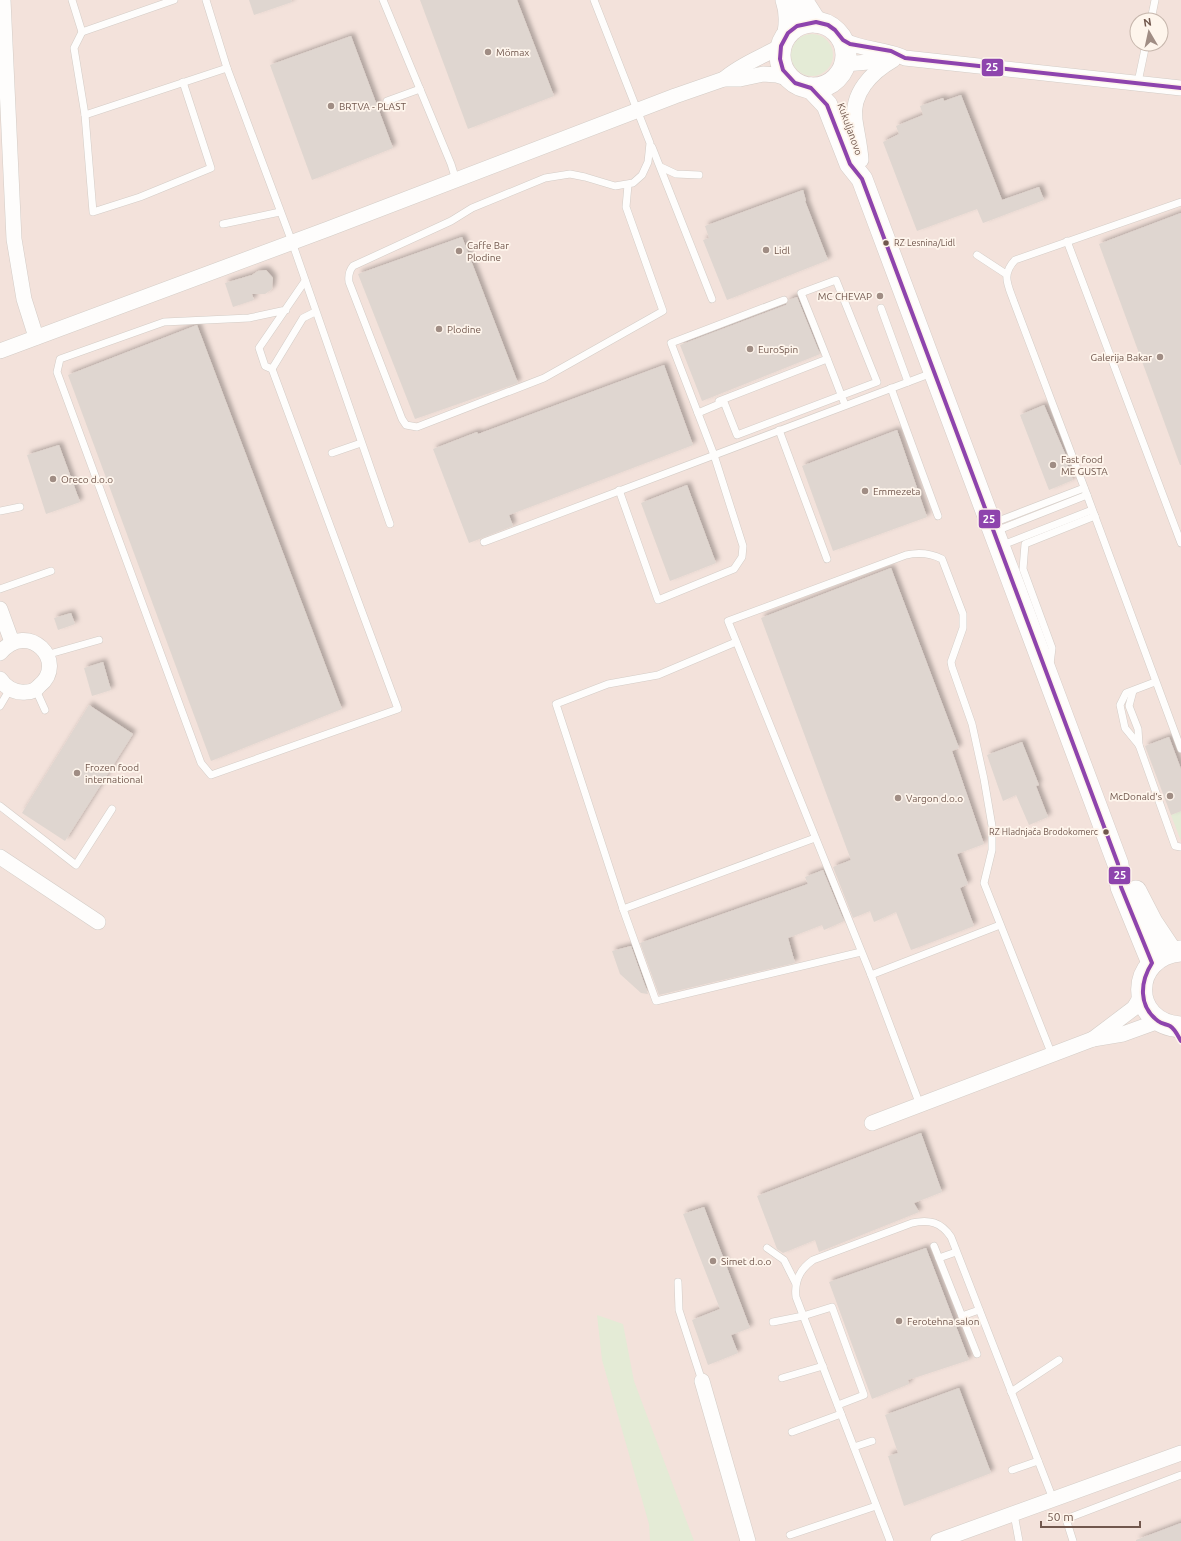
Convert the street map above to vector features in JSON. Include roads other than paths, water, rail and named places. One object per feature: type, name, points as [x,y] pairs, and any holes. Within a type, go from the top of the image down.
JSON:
[{"type":"main road","points":[[786,0],[789,9],[790,22],[784,39],[780,59],[783,70],[790,79]]},
{"type":"main road","points":[[802,0],[816,22]]},
{"type":"main road","points":[[784,39],[797,26],[816,22],[832,28],[843,40]]},
{"type":"main road","name":"Kukuljanovo","points":[[843,40],[846,52],[840,72],[839,102],[861,170],[934,372],[1118,864]]},
{"type":"main road","points":[[811,88],[826,85],[840,72]]},
{"type":"main road","name":"Kukuljanovo","points":[[790,79],[800,86],[811,88],[827,105],[850,164],[861,170]]},
{"type":"main road","points":[[1118,864],[1132,881],[1152,922],[1177,951],[1161,956],[1152,963],[1143,978],[1142,995],[1150,1014],[1173,1029]]},
{"type":"main road","points":[[1118,864],[1121,887],[1152,963]]},
{"type":"street","points":[[3,0],[14,239],[24,299],[36,337]]},
{"type":"street","points":[[724,79],[738,67],[759,59],[784,39]]},
{"type":"street","points":[[843,40],[865,48],[891,51],[899,59]]},
{"type":"street","points":[[861,170],[860,142],[855,119],[858,97],[861,89],[872,75],[899,59]]},
{"type":"street","points":[[840,72],[899,59],[1138,82],[1181,88]]},
{"type":"street","points":[[0,350],[456,181],[636,111],[724,79],[740,79],[763,74],[778,75],[790,79]]},
{"type":"street","points":[[0,609],[12,642]]},
{"type":"street","points":[[0,653],[12,642],[21,640],[30,641],[38,644],[46,655],[49,668],[48,676],[36,690],[23,692],[5,684]]},
{"type":"street","points":[[0,857],[98,922]]},
{"type":"street","points":[[1093,1039],[1134,1008],[1142,995]]},
{"type":"street","points":[[872,1124],[1093,1039],[1123,1034],[1173,1029]]},
{"type":"street","points":[[702,1381],[748,1541]]},
{"type":"street","points":[[938,1541],[1181,1453]]},
{"type":"lane","points":[[72,0],[82,32],[74,48],[85,115],[93,212],[140,197],[211,168],[183,82]]},
{"type":"lane","points":[[82,32],[174,0]]},
{"type":"lane","points":[[206,0],[227,68],[292,242],[315,312],[390,524]]},
{"type":"lane","points":[[383,0],[456,181]]},
{"type":"lane","points":[[594,0],[636,111],[661,167],[712,299]]},
{"type":"lane","points":[[1153,12],[1155,0]]},
{"type":"lane","points":[[1138,82],[1144,52]]},
{"type":"lane","points":[[85,115],[227,68]]},
{"type":"lane","points":[[387,101],[420,89]]},
{"type":"lane","points":[[628,185],[626,207],[663,311],[544,378],[417,427],[406,425],[402,419],[349,282],[348,277],[350,269],[353,266],[451,220],[472,208],[545,178],[570,174],[615,186],[628,185],[638,179],[646,169],[650,156],[650,143]]},
{"type":"lane","points":[[661,167],[676,174],[699,174]]},
{"type":"lane","points":[[1006,274],[1015,260],[1181,202]]},
{"type":"lane","points":[[223,224],[280,212]]},
{"type":"lane","points":[[1067,241],[1181,543]]},
{"type":"lane","points":[[977,255],[1006,274],[1014,302],[1181,749]]},
{"type":"lane","points":[[697,412],[724,402],[737,435],[841,394],[877,382],[836,280],[801,293],[841,394],[845,405]]},
{"type":"lane","points":[[286,310],[249,318],[164,322],[60,359],[57,372],[201,764],[211,775],[398,709],[272,369],[264,366],[259,348],[286,310],[305,281]]},
{"type":"lane","points":[[620,490],[658,600],[729,572],[738,565],[742,557],[742,541],[714,454],[671,343],[784,300]]},
{"type":"lane","points":[[881,308],[908,382]]},
{"type":"lane","points":[[272,369],[303,318],[315,312]]},
{"type":"lane","points":[[697,412],[827,359]]},
{"type":"lane","points":[[484,542],[934,372]]},
{"type":"lane","points":[[891,388],[938,516]]},
{"type":"lane","points":[[779,430],[827,558]]},
{"type":"lane","points":[[332,453],[361,443]]},
{"type":"lane","points":[[994,534],[1086,492]]},
{"type":"lane","points":[[0,512],[20,507]]},
{"type":"lane","points":[[994,534],[1093,513]]},
{"type":"lane","points":[[1049,680],[1052,648],[1023,569],[1025,544],[1093,513]]},
{"type":"lane","points":[[920,1105],[861,952],[728,622],[906,555],[917,552],[933,555],[942,559],[963,614],[963,628],[951,662],[972,724],[992,826],[992,850],[984,884],[1052,1055]]},
{"type":"lane","points":[[0,590],[51,571]]},
{"type":"lane","points":[[46,655],[99,640]]},
{"type":"lane","points":[[736,642],[658,675],[608,684],[556,704],[623,909],[656,1001],[861,952]]},
{"type":"lane","points":[[1139,745],[1125,728],[1120,705],[1126,693],[1155,682]]},
{"type":"lane","points":[[0,706],[5,684]]},
{"type":"lane","points":[[36,690],[45,710]]},
{"type":"lane","points":[[1133,691],[1129,706],[1138,730],[1139,745],[1175,846],[1181,847]]},
{"type":"lane","points":[[0,806],[76,866],[112,809]]},
{"type":"lane","points":[[623,909],[815,838]]},
{"type":"lane","points":[[870,975],[1000,925]]},
{"type":"lane","points":[[890,1541],[796,1297],[796,1284],[801,1272],[813,1260],[922,1221],[932,1221],[940,1224],[946,1230],[979,1310],[1053,1500]]},
{"type":"lane","points":[[934,1246],[977,1354]]},
{"type":"lane","points":[[767,1248],[784,1260],[796,1284]]},
{"type":"lane","points":[[939,1258],[956,1252]]},
{"type":"lane","points":[[678,1282],[679,1310],[702,1381]]},
{"type":"lane","points":[[773,1322],[804,1316],[832,1307],[864,1395],[838,1405]]},
{"type":"lane","points":[[962,1316],[979,1310]]},
{"type":"lane","points":[[1011,1392],[1059,1360]]},
{"type":"lane","points":[[782,1378],[823,1366]]},
{"type":"lane","points":[[792,1432],[841,1414]]},
{"type":"lane","points":[[854,1447],[872,1441]]},
{"type":"lane","points":[[1012,1470],[1038,1461]]},
{"type":"lane","points":[[1073,1541],[1066,1518],[1181,1475]]},
{"type":"lane","points":[[790,1535],[876,1506]]},
{"type":"lane","points":[[1014,1514],[1018,1541]]},
{"type":"place","name":"Mömax","points":[[488,52]]},
{"type":"place","name":"BRTVA - PLAST","points":[[331,106]]},
{"type":"place","name":"RZ Lesnina/Lidl","points":[[886,243]]},
{"type":"place","name":"Lidl","points":[[766,250]]},
{"type":"place","name":"Caffe Bar Plodine","points":[[459,251]]},
{"type":"place","name":"MC CHEVAP","points":[[880,296]]},
{"type":"place","name":"Plodine","points":[[439,329]]},
{"type":"place","name":"EuroSpin","points":[[750,349]]},
{"type":"place","name":"Galerija Bakar","points":[[1160,357]]},
{"type":"place","name":"Fast food ME GUSTA","points":[[1053,465]]},
{"type":"place","name":"Oreco d.o.o","points":[[53,479]]},
{"type":"place","name":"Emmezeta","points":[[865,491]]},
{"type":"place","name":"Frozen food international","points":[[77,773]]},
{"type":"place","name":"McDonald's","points":[[1170,796]]},
{"type":"place","name":"Vargon d.o.o","points":[[898,798]]},
{"type":"place","name":"RZ Hladnjača Brodokomerc","points":[[1106,832]]},
{"type":"place","name":"Simet d.o.o","points":[[713,1261]]},
{"type":"place","name":"Ferotehna salon","points":[[899,1321]]}]
